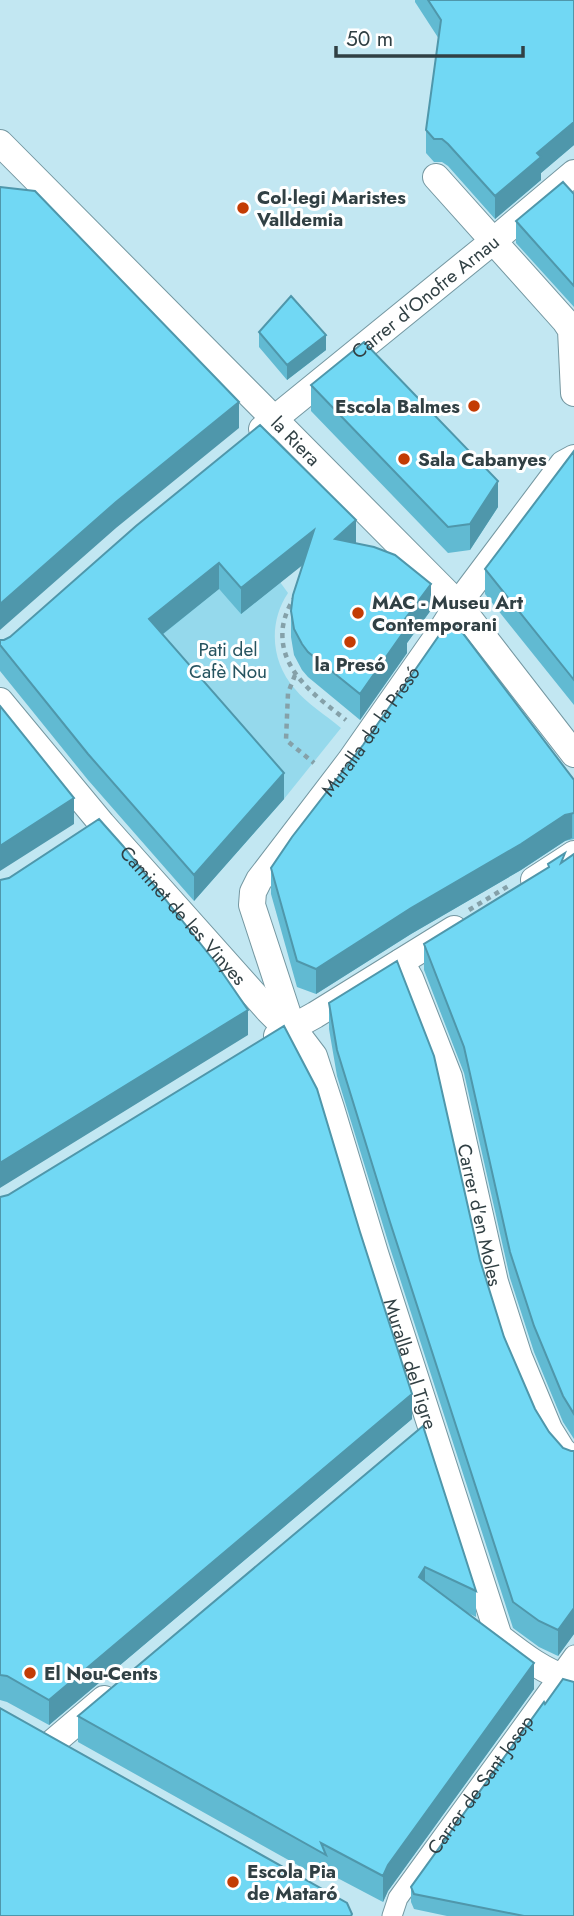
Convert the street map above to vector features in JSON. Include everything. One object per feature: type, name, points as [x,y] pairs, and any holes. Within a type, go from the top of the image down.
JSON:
[{"type":"street","name":"la Riera","points":[[0,143],[9,169],[274,419],[458,604],[574,754]]},
{"type":"street","name":"Carrer d'Onofre Arnau","points":[[238,448],[574,173]]},
{"type":"street","points":[[436,177],[571,330],[574,393]]},
{"type":"street","name":"Muralla de la Presó","points":[[292,1027],[252,905],[253,891],[350,761],[442,631],[458,604],[563,464],[574,458]]},
{"type":"street","name":"Caminet de les Vinyes","points":[[0,701],[102,824],[268,1010],[279,1021],[292,1027]]},
{"type":"street","points":[[80,838],[102,824]]},
{"type":"street","points":[[516,892],[574,854]]},
{"type":"street","points":[[258,1048],[470,920]]},
{"type":"street","name":"Carrer d'en Moles","points":[[401,962],[410,978],[449,1077],[495,1282],[519,1357],[549,1429],[562,1450],[574,1462]]},
{"type":"street","name":"Muralla del Tigre","points":[[292,1027],[314,1056],[499,1637],[546,1671],[566,1679]]},
{"type":"street","points":[[409,1443],[430,1425]]},
{"type":"street","name":"Carrer de Sant Josep","points":[[392,1916],[398,1898],[566,1679],[574,1655]]},
{"type":"street","points":[[74,1757],[41,1738],[125,1682]]},
{"type":"path","points":[[298,594],[290,602],[284,619],[284,650],[295,675],[346,720]]},
{"type":"path","points":[[295,675],[288,693],[286,740],[314,764]]},
{"type":"green space","name":"Pati del Cafè Nou","points":[[280,582],[288,593],[277,617],[275,629],[281,667],[300,694],[341,728],[284,799],[149,645],[219,589],[241,613]]},
{"type":"building","points":[[428,0],[574,0],[574,122],[537,153],[541,157],[495,196],[448,144],[442,139],[434,139],[426,130],[441,20]]},
{"type":"building","points":[[563,182],[574,194],[574,286],[516,221]]},
{"type":"building","points":[[0,187],[35,191],[239,402],[116,502],[0,604]]},
{"type":"building","points":[[291,296],[326,335],[287,365],[259,332]]},
{"type":"building","name":"Sala Cabanyes","points":[[364,342],[498,481],[470,524],[448,527],[311,385]]},
{"type":"building","points":[[260,425],[356,520],[335,539],[374,547],[395,555],[431,584],[399,627],[407,627],[360,694],[308,652],[294,629],[291,611],[293,595],[314,530],[241,588],[219,563],[149,619],[284,773],[194,875],[88,754],[0,645],[0,640],[10,637],[136,526]]},
{"type":"building","points":[[574,451],[574,680],[485,569]]},
{"type":"building","points":[[455,623],[574,780],[574,813],[565,815],[411,908],[316,969],[297,961],[271,868],[363,745],[447,624]]},
{"type":"building","points":[[0,706],[74,798],[0,846]]},
{"type":"building","points":[[99,819],[215,962],[248,1010],[0,1163],[0,880],[9,878]]},
{"type":"building","points":[[565,853],[561,863],[574,854],[574,1414],[563,1396],[534,1326],[510,1252],[464,1047],[424,944],[549,867],[548,864]]},
{"type":"building","points":[[397,961],[434,1056],[480,1260],[504,1337],[535,1409],[549,1432],[563,1448],[574,1451],[574,1608],[558,1630],[539,1621],[513,1602],[337,1050],[329,1003]]},
{"type":"building","points":[[284,1026],[317,1089],[412,1394],[49,1700],[7,1676],[0,1675],[0,1197],[8,1195]]},
{"type":"building","points":[[423,1426],[476,1591],[425,1567],[419,1577],[534,1663],[388,1865],[383,1876],[321,1843],[326,1855],[78,1716]]},
{"type":"building","points":[[563,1679],[574,1682],[574,1916],[524,1916],[414,1894],[411,1887]]},
{"type":"building","points":[[0,1708],[347,1903],[351,1916],[0,1916]]},
{"type":"place","name":"Col·legi Maristes Valldemia","points":[[243,208]]},
{"type":"place","name":"Escola Balmes","points":[[474,406]]},
{"type":"place","name":"Sala Cabanyes","points":[[404,459]]},
{"type":"place","name":"MAC - Museu Art Contemporani","points":[[358,613]]},
{"type":"place","name":"la Presó","points":[[350,642]]},
{"type":"place","name":"El Nou-Cents","points":[[30,1673]]},
{"type":"place","name":"Escola Pia de Mataró","points":[[233,1882]]}]
